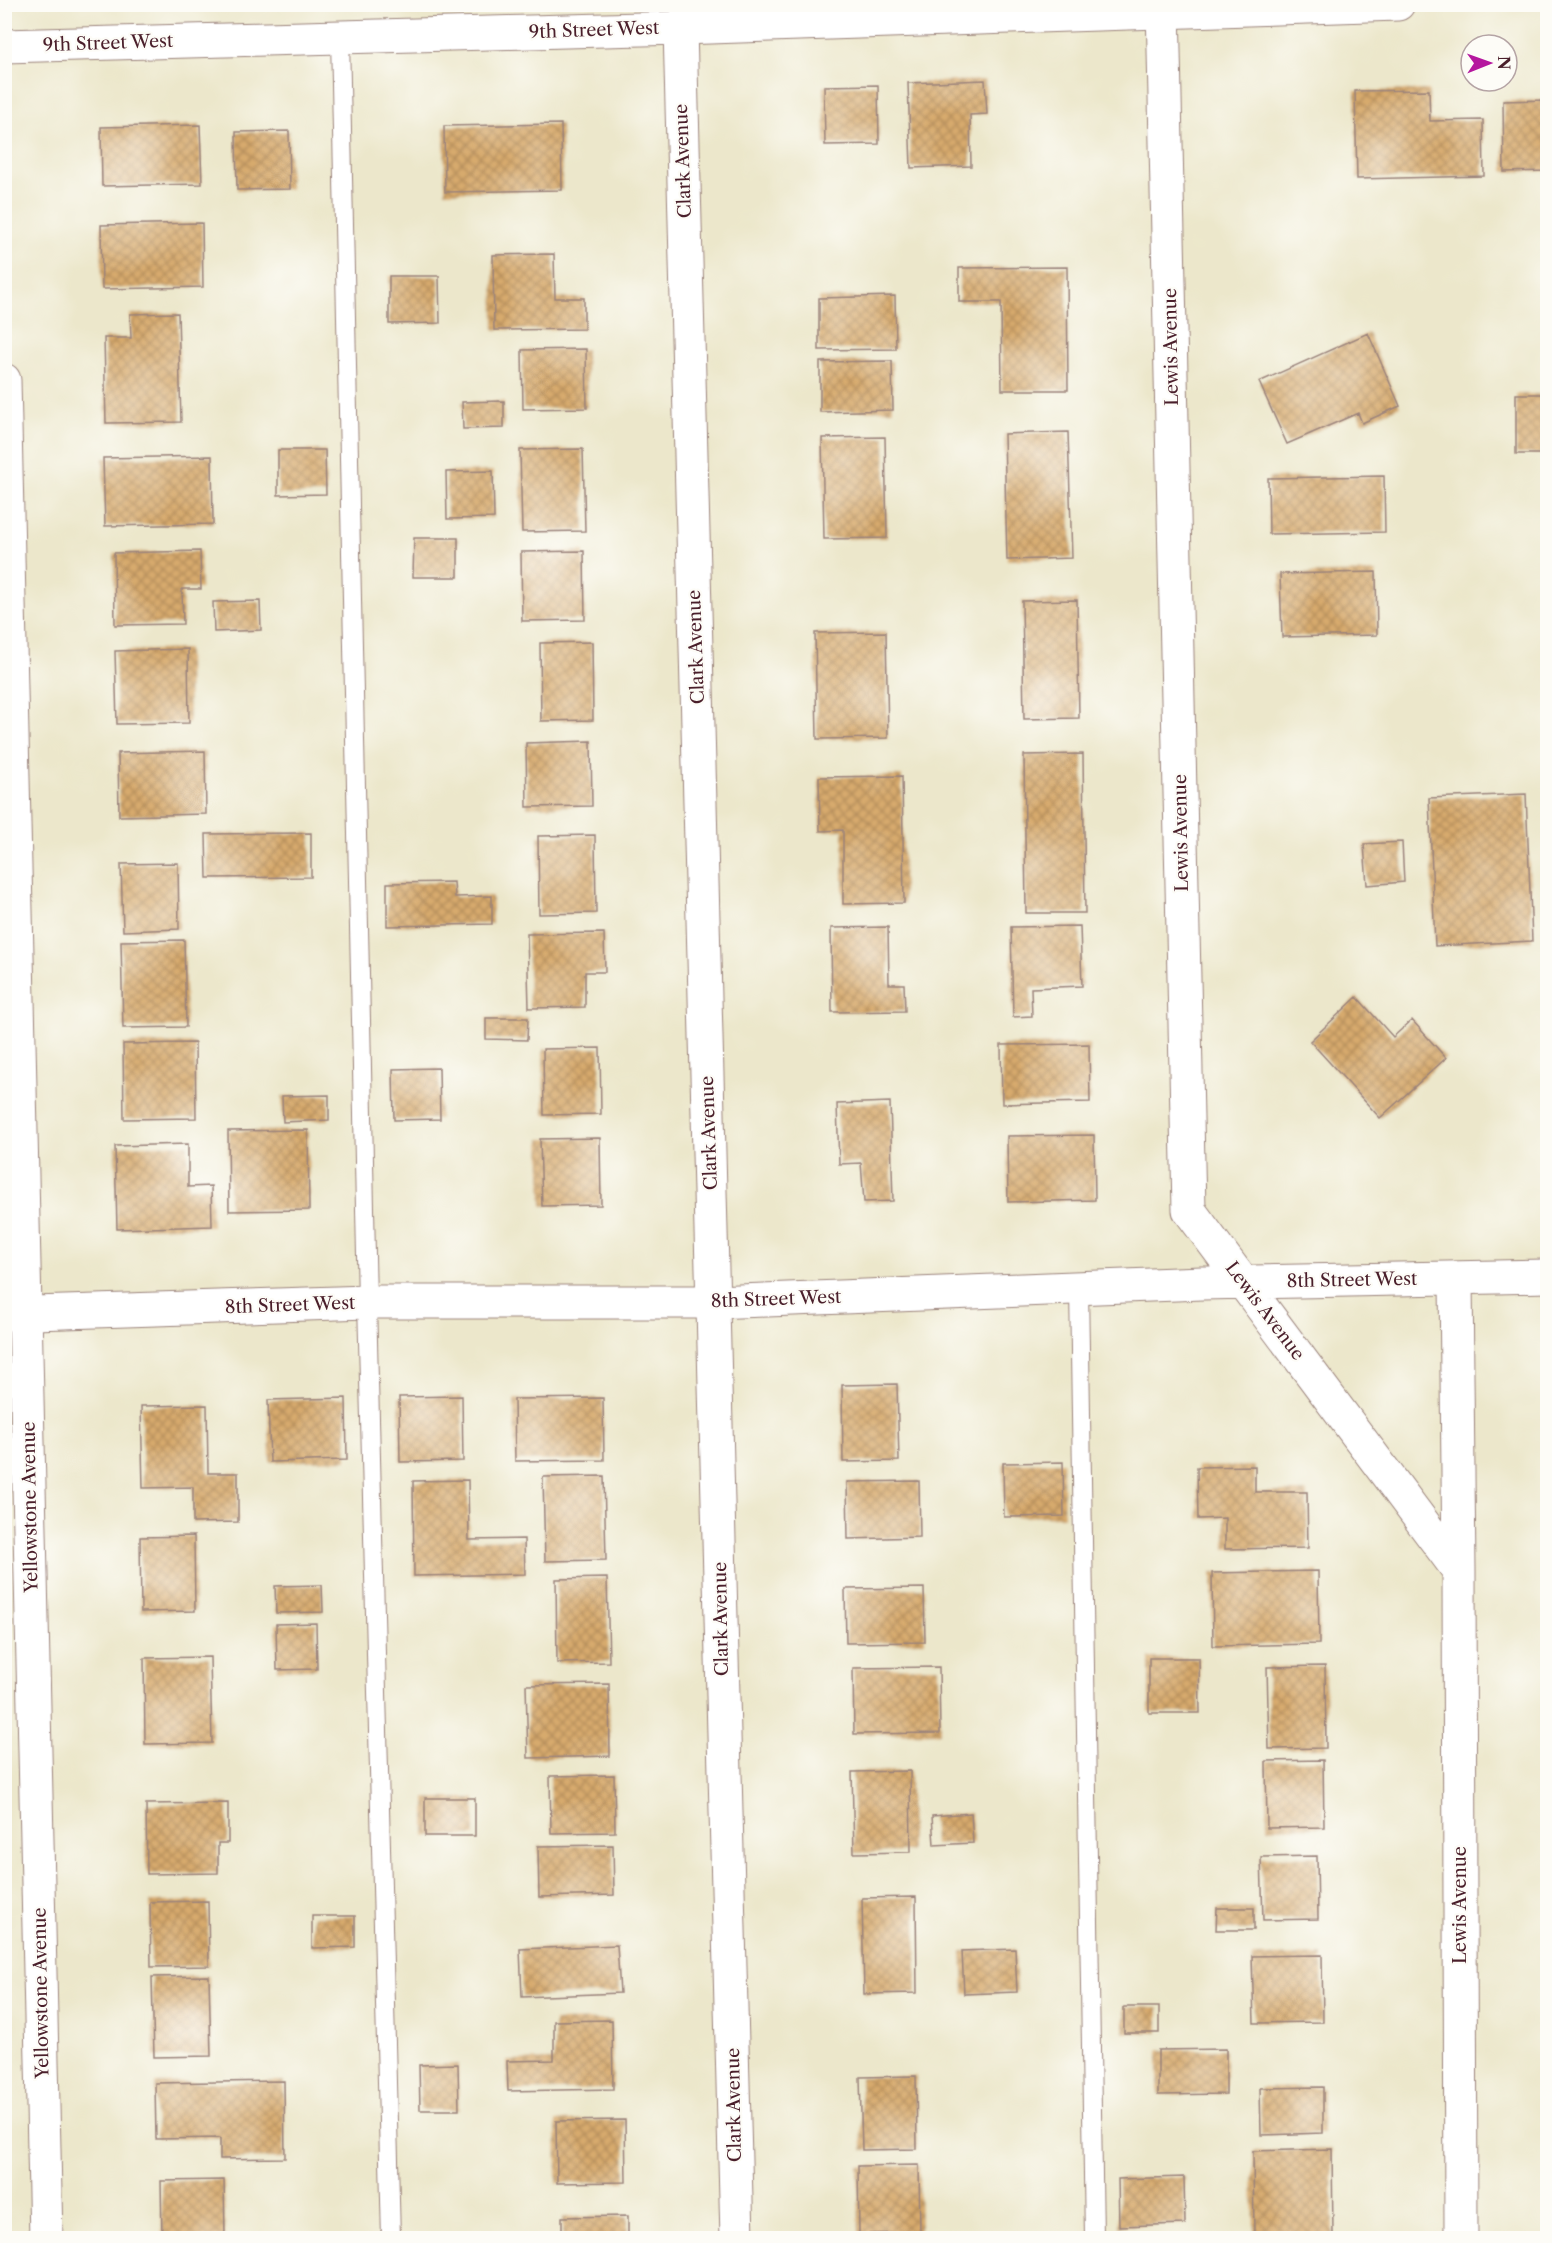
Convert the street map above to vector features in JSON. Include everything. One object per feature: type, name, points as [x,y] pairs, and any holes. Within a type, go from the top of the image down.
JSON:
[{"type":"street","name":"9th Street West","points":[[4,46],[340,37],[680,16],[1398,4]]},
{"type":"street","name":"Lewis Avenue","points":[[1163,9],[1189,1210],[1459,1571]]},
{"type":"street","name":"Clark Avenue","points":[[680,16],[737,2238]]},
{"type":"street","name":"Yellowstone Avenue","points":[[4,380],[15,1314],[46,2238]]},
{"type":"street","name":"8th Street West","points":[[15,1314],[368,1302],[713,1302],[1244,1282],[1548,1275]]},
{"type":"street","name":"Lewis Avenue","points":[[1456,1278],[1461,2238]]},
{"type":"lane","points":[[340,37],[391,2238]]},
{"type":"lane","points":[[1079,1288],[1094,2238]]},
{"type":"building","points":[[985,80],[987,114],[970,115],[971,166],[911,168],[908,83]]},
{"type":"building","points":[[878,85],[879,144],[825,145],[824,86]]},
{"type":"building","points":[[1429,90],[1430,121],[1483,120],[1484,176],[1357,179],[1355,91]]},
{"type":"building","points":[[1548,100],[1548,171],[1504,172],[1503,101]]},
{"type":"building","points":[[561,124],[562,190],[445,192],[444,126]]},
{"type":"building","points":[[200,125],[202,184],[102,186],[101,127]]},
{"type":"building","points":[[289,131],[290,189],[237,190],[236,132]]},
{"type":"building","points":[[202,223],[203,287],[102,289],[101,225]]},
{"type":"building","points":[[554,254],[555,298],[584,298],[584,329],[494,330],[493,255]]},
{"type":"building","points":[[1067,267],[1068,390],[1002,390],[1001,302],[959,302],[959,268]]},
{"type":"building","points":[[389,276],[439,276],[440,323],[389,324]]},
{"type":"building","points":[[895,296],[896,349],[819,350],[819,298]]},
{"type":"building","points":[[178,313],[181,422],[106,423],[104,338],[131,338],[130,314]]},
{"type":"building","points":[[1368,333],[1400,406],[1362,423],[1358,413],[1287,444],[1259,382]]},
{"type":"building","points":[[586,349],[587,408],[523,409],[522,350]]},
{"type":"building","points":[[892,361],[893,410],[820,412],[820,362]]},
{"type":"building","points":[[1516,394],[1548,394],[1548,454],[1516,454]]},
{"type":"building","points":[[504,401],[504,428],[463,429],[462,402]]},
{"type":"building","points":[[1068,432],[1072,558],[1007,560],[1004,434]]},
{"type":"building","points":[[885,437],[887,538],[824,539],[822,438]]},
{"type":"building","points":[[583,449],[585,531],[522,532],[520,450]]},
{"type":"building","points":[[278,450],[325,450],[326,494],[278,495]]},
{"type":"building","points":[[212,456],[213,524],[105,526],[103,458]]},
{"type":"building","points":[[493,471],[494,518],[447,519],[446,472]]},
{"type":"building","points":[[1384,476],[1385,532],[1269,534],[1268,478]]},
{"type":"building","points":[[414,538],[458,538],[458,577],[413,577]]},
{"type":"building","points":[[200,551],[201,589],[182,589],[183,624],[115,625],[114,553]]},
{"type":"building","points":[[584,551],[585,620],[522,621],[521,552]]},
{"type":"building","points":[[1376,572],[1377,635],[1282,637],[1280,574]]},
{"type":"building","points":[[1077,600],[1079,718],[1024,719],[1022,601]]},
{"type":"building","points":[[260,601],[261,630],[214,632],[213,602]]},
{"type":"building","points":[[886,632],[888,738],[817,739],[815,633]]},
{"type":"building","points":[[592,642],[593,720],[541,721],[540,643]]},
{"type":"building","points":[[188,649],[189,723],[117,724],[115,651]]},
{"type":"building","points":[[591,741],[592,806],[527,807],[526,743]]},
{"type":"building","points":[[205,751],[206,814],[119,816],[118,753]]},
{"type":"building","points":[[1083,754],[1085,913],[1026,913],[1024,755]]},
{"type":"building","points":[[902,776],[904,903],[843,904],[843,830],[820,831],[819,777]]},
{"type":"building","points":[[1526,794],[1532,941],[1435,946],[1429,798]]},
{"type":"building","points":[[311,833],[311,877],[207,878],[206,834]]},
{"type":"building","points":[[595,835],[596,913],[539,914],[538,836]]},
{"type":"building","points":[[1402,842],[1404,882],[1367,885],[1364,844]]},
{"type":"building","points":[[178,863],[179,929],[123,931],[121,864]]},
{"type":"building","points":[[454,882],[455,897],[492,896],[492,924],[387,926],[387,883]]},
{"type":"building","points":[[1080,926],[1082,986],[1031,988],[1032,1016],[1013,1017],[1011,927]]},
{"type":"building","points":[[888,927],[889,984],[904,984],[905,1011],[832,1012],[831,928]]},
{"type":"building","points":[[604,933],[605,972],[585,972],[585,1007],[529,1008],[527,934]]},
{"type":"building","points":[[184,940],[186,1027],[123,1028],[121,941]]},
{"type":"building","points":[[1357,997],[1393,1037],[1412,1020],[1446,1058],[1380,1118],[1310,1041]]},
{"type":"building","points":[[486,1018],[528,1018],[527,1040],[486,1039]]},
{"type":"building","points":[[195,1043],[196,1118],[124,1119],[123,1044]]},
{"type":"building","points":[[1089,1044],[1090,1102],[1002,1104],[1001,1045]]},
{"type":"building","points":[[600,1048],[601,1114],[544,1115],[543,1049]]},
{"type":"building","points":[[439,1068],[440,1119],[394,1120],[393,1069]]},
{"type":"building","points":[[329,1095],[329,1120],[283,1122],[282,1096]]},
{"type":"building","points":[[890,1102],[893,1201],[864,1202],[861,1163],[839,1164],[837,1104]]},
{"type":"building","points":[[308,1130],[309,1210],[229,1211],[228,1131]]},
{"type":"building","points":[[1094,1135],[1095,1200],[1008,1202],[1007,1136]]},
{"type":"building","points":[[600,1138],[601,1205],[542,1206],[540,1139]]},
{"type":"building","points":[[188,1144],[188,1187],[211,1186],[212,1226],[117,1229],[115,1146]]},
{"type":"building","points":[[897,1384],[899,1461],[843,1462],[842,1385]]},
{"type":"building","points":[[462,1396],[463,1461],[400,1462],[399,1397]]},
{"type":"building","points":[[346,1398],[347,1460],[270,1462],[268,1400]]},
{"type":"building","points":[[603,1398],[604,1460],[515,1461],[514,1399]]},
{"type":"building","points":[[207,1405],[208,1473],[238,1473],[238,1522],[193,1523],[193,1487],[143,1488],[141,1406]]},
{"type":"building","points":[[1063,1462],[1064,1516],[1004,1517],[1003,1463]]},
{"type":"building","points":[[1255,1466],[1255,1492],[1307,1492],[1308,1548],[1225,1549],[1225,1518],[1198,1519],[1197,1467]]},
{"type":"building","points":[[604,1476],[606,1560],[545,1561],[543,1477]]},
{"type":"building","points":[[468,1480],[469,1540],[524,1539],[525,1574],[414,1576],[413,1481]]},
{"type":"building","points":[[919,1481],[920,1537],[848,1539],[847,1482]]},
{"type":"building","points":[[194,1536],[195,1611],[141,1612],[140,1537]]},
{"type":"building","points":[[1318,1571],[1319,1644],[1213,1646],[1212,1573]]},
{"type":"building","points":[[607,1578],[609,1662],[557,1663],[556,1579]]},
{"type":"building","points":[[322,1585],[323,1612],[276,1613],[275,1586]]},
{"type":"building","points":[[924,1588],[925,1642],[846,1643],[845,1589]]},
{"type":"building","points":[[316,1623],[317,1669],[277,1670],[276,1624]]},
{"type":"building","points":[[210,1657],[212,1743],[145,1744],[144,1658]]},
{"type":"building","points":[[1149,1658],[1199,1658],[1200,1713],[1149,1713]]},
{"type":"building","points":[[1325,1666],[1326,1748],[1269,1749],[1267,1667]]},
{"type":"building","points":[[939,1667],[940,1733],[854,1734],[853,1668]]},
{"type":"building","points":[[609,1684],[610,1756],[528,1758],[526,1685]]},
{"type":"building","points":[[1323,1760],[1324,1827],[1267,1828],[1266,1761]]},
{"type":"building","points":[[910,1771],[911,1852],[854,1853],[852,1772]]},
{"type":"building","points":[[614,1775],[615,1832],[551,1833],[550,1776]]},
{"type":"building","points":[[425,1798],[475,1798],[475,1836],[425,1836]]},
{"type":"building","points":[[228,1803],[228,1843],[218,1843],[218,1873],[147,1874],[146,1804]]},
{"type":"building","points":[[971,1813],[973,1843],[934,1845],[932,1816]]},
{"type":"building","points":[[613,1845],[614,1895],[539,1897],[538,1846]]},
{"type":"building","points":[[1317,1856],[1318,1919],[1263,1920],[1261,1857]]},
{"type":"building","points":[[916,1897],[917,1993],[864,1994],[862,1898]]},
{"type":"building","points":[[208,1901],[209,1966],[151,1967],[150,1902]]},
{"type":"building","points":[[1217,1908],[1254,1908],[1254,1930],[1216,1930]]},
{"type":"building","points":[[312,1916],[355,1916],[355,1947],[312,1948]]},
{"type":"building","points":[[617,1945],[620,1993],[522,1997],[520,1949]]},
{"type":"building","points":[[1015,1949],[1017,1992],[964,1994],[962,1951]]},
{"type":"building","points":[[1322,1955],[1323,2022],[1254,2023],[1252,1956]]},
{"type":"building","points":[[209,1976],[211,2056],[154,2057],[152,1977]]},
{"type":"building","points":[[1124,2007],[1159,2007],[1159,2033],[1124,2033]]},
{"type":"building","points":[[612,2020],[613,2089],[508,2091],[507,2061],[554,2060],[554,2021]]},
{"type":"building","points":[[1226,2049],[1226,2094],[1158,2095],[1158,2050]]},
{"type":"building","points":[[458,2064],[459,2110],[420,2110],[419,2065]]},
{"type":"building","points":[[916,2076],[917,2149],[862,2150],[860,2077]]},
{"type":"building","points":[[284,2081],[285,2158],[220,2159],[220,2138],[156,2139],[155,2083]]},
{"type":"building","points":[[1323,2087],[1323,2133],[1261,2135],[1260,2088]]},
{"type":"building","points":[[625,2120],[626,2182],[557,2183],[556,2121]]},
{"type":"building","points":[[1332,2149],[1333,2235],[1254,2237],[1253,2151]]},
{"type":"building","points":[[919,2165],[920,2233],[859,2234],[858,2166]]},
{"type":"building","points":[[1184,2177],[1185,2224],[1119,2226],[1118,2179]]},
{"type":"building","points":[[224,2180],[225,2238],[162,2238],[161,2181]]},
{"type":"building","points":[[628,2216],[628,2238],[562,2238],[562,2217]]}]
